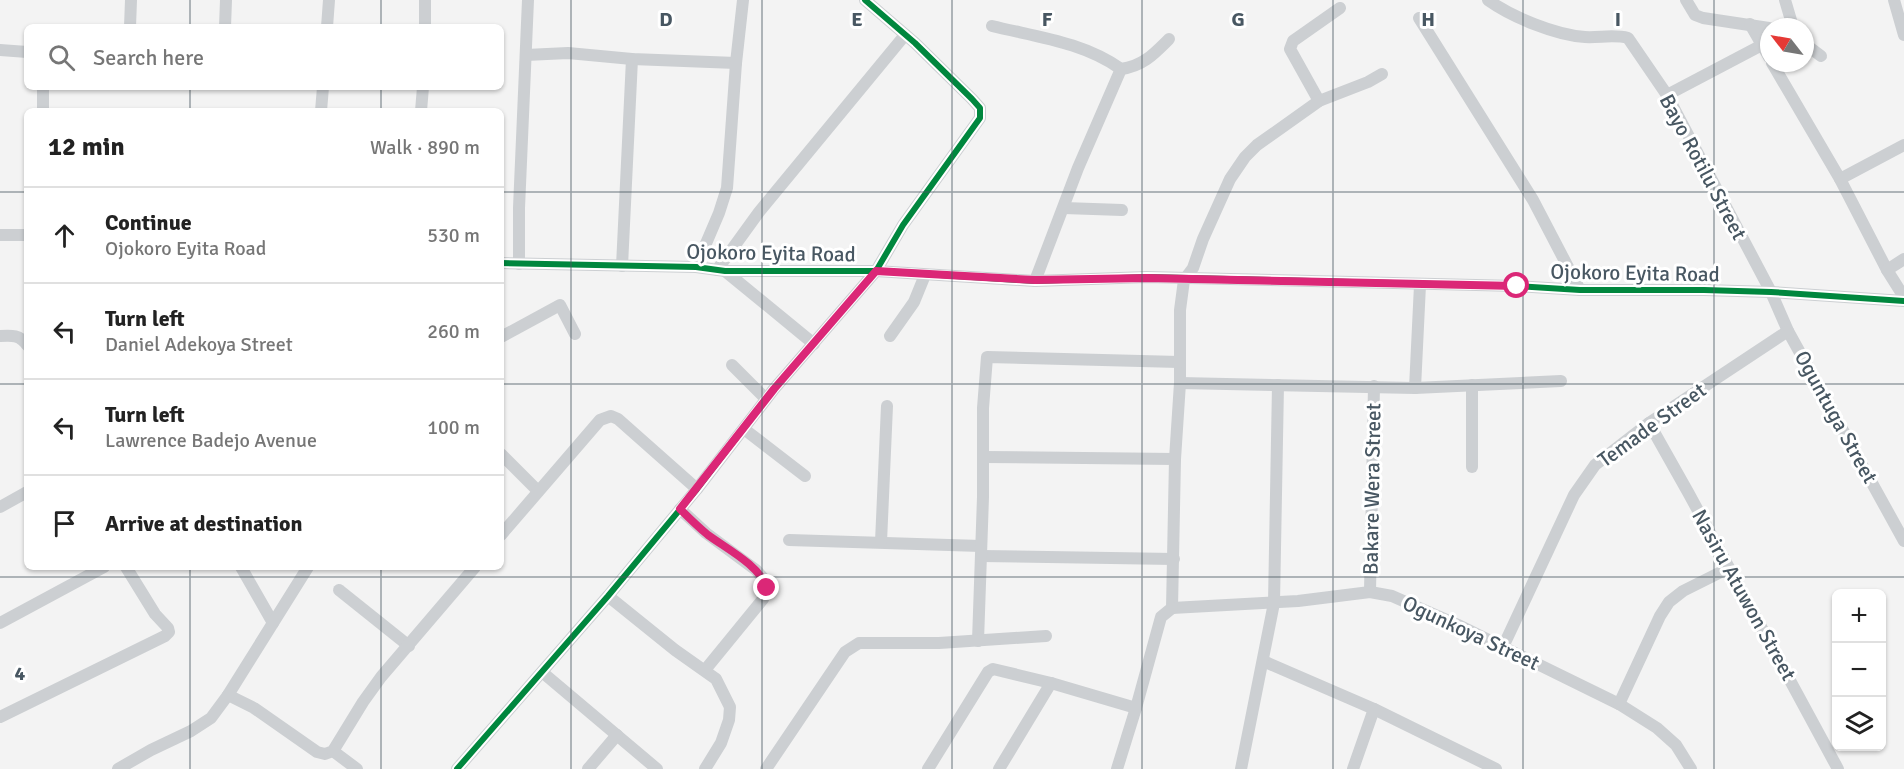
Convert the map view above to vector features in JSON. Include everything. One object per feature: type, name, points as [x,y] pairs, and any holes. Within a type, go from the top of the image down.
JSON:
[{"type":"street","points":[[130,24],[131,0]]},
{"type":"street","points":[[225,24],[226,0]]},
{"type":"street","points":[[327,24],[329,0]]},
{"type":"street","points":[[425,24],[426,0]]},
{"type":"street","points":[[519,264],[519,208],[528,0]]},
{"type":"street","points":[[696,267],[727,188],[743,0]]},
{"type":"street","points":[[457,769],[608,596],[697,489],[766,399],[876,271],[903,225],[980,118],[980,108],[972,99],[865,0]]},
{"type":"street","name":"Bayo Rotilu Street","points":[[1488,0],[1524,20],[1562,33],[1588,38],[1624,37],[1631,44],[1667,95],[1771,292]]},
{"type":"street","points":[[1686,0],[1695,15],[1703,18],[1760,26]]},
{"type":"street","points":[[1785,0],[1791,18]]},
{"type":"street","points":[[1894,0],[1904,34]]},
{"type":"street","points":[[1319,101],[1290,49],[1293,41],[1340,8]]},
{"type":"street","points":[[1419,18],[1533,200],[1580,290]]},
{"type":"street","points":[[1750,24],[1760,42]]},
{"type":"street","points":[[992,26],[1070,44],[1105,58],[1121,69],[1132,68],[1148,61],[1169,39]]},
{"type":"street","points":[[814,344],[721,270],[759,212],[905,35]]},
{"type":"street","points":[[1667,95],[1760,46]]},
{"type":"street","points":[[0,50],[24,52]]},
{"type":"street","points":[[1814,51],[1821,56]]},
{"type":"street","points":[[526,55],[568,53],[632,59],[736,63]]},
{"type":"street","points":[[622,266],[632,59]]},
{"type":"street","points":[[1035,280],[1090,140],[1121,69]]},
{"type":"street","points":[[1777,72],[1840,179],[1904,299]]},
{"type":"street","points":[[1117,769],[1161,617],[1172,608],[1175,459],[1180,383],[1180,310],[1184,280],[1193,268],[1203,239],[1230,179],[1245,157],[1257,145],[1319,101],[1368,82],[1382,74]]},
{"type":"street","points":[[43,90],[43,108]]},
{"type":"street","points":[[321,108],[323,90]]},
{"type":"street","points":[[421,108],[423,90]]},
{"type":"street","points":[[1840,179],[1904,145]]},
{"type":"street","points":[[1064,208],[1122,210]]},
{"type":"street","points":[[0,235],[24,235]]},
{"type":"street","points":[[1887,270],[1904,259]]},
{"type":"street","name":"Ojokoro Eyita Road","points":[[504,263],[696,267],[721,270],[876,271],[1035,280],[1147,278],[1517,286],[1580,290],[1771,292],[1904,299]]},
{"type":"street","points":[[890,336],[914,302],[925,275]]},
{"type":"street","points":[[1414,388],[1420,285]]},
{"type":"street","name":"Oguntuga Street","points":[[1771,292],[1788,331],[1904,541]]},
{"type":"street","points":[[504,335],[560,305],[564,308],[575,334]]},
{"type":"street","name":"Temade Street","points":[[1503,647],[1574,495],[1595,465],[1648,423],[1788,331]]},
{"type":"street","points":[[0,336],[15,335],[24,342]]},
{"type":"street","points":[[978,641],[984,497],[983,408],[987,357],[1179,362]]},
{"type":"street","points":[[732,365],[766,399]]},
{"type":"street","points":[[1180,383],[1414,388],[1561,381]]},
{"type":"street","points":[[1241,769],[1274,603],[1278,385]]},
{"type":"street","points":[[1472,385],[1472,467]]},
{"type":"street","name":"Bakare Wera Street","points":[[1370,592],[1374,386]]},
{"type":"street","points":[[881,542],[887,406]]},
{"type":"street","points":[[504,531],[600,420],[611,416],[618,419],[697,489]]},
{"type":"street","name":"Nasiru Atuwon Street","points":[[1648,423],[1838,769]]},
{"type":"street","points":[[744,429],[805,476]]},
{"type":"street","points":[[504,457],[538,491]]},
{"type":"street","points":[[983,457],[1175,459]]},
{"type":"street","points":[[0,507],[24,494]]},
{"type":"street","points":[[680,509],[706,533],[756,570],[763,578],[767,588],[763,599],[705,670]]},
{"type":"street","points":[[789,540],[881,542],[981,551],[1174,559]]},
{"type":"street","points":[[1619,704],[1660,616],[1669,602],[1683,591],[1729,568]]},
{"type":"street","points":[[0,623],[94,570]]},
{"type":"street","points":[[0,717],[169,632],[128,570]]},
{"type":"street","points":[[243,570],[273,624]]},
{"type":"street","points":[[118,769],[211,718],[306,570]]},
{"type":"street","points":[[228,694],[255,708],[317,752],[325,754],[333,751],[363,702],[472,570]]},
{"type":"street","points":[[339,590],[409,646]]},
{"type":"street","name":"Ogunkoya Street","points":[[1172,608],[1274,603],[1370,592],[1392,596],[1416,605],[1619,704],[1657,728],[1676,745],[1691,769]]},
{"type":"street","points":[[608,596],[675,650],[716,679],[730,707],[729,720],[725,735],[705,769]]},
{"type":"street","points":[[766,769],[845,652],[859,643],[978,641],[1046,636]]},
{"type":"street","points":[[1263,661],[1374,709],[1496,769]]},
{"type":"street","points":[[928,769],[988,672],[993,669],[1136,708]]},
{"type":"street","points":[[542,672],[657,769]]},
{"type":"street","points":[[999,769],[1051,683]]},
{"type":"street","points":[[1353,769],[1374,709]]},
{"type":"street","points":[[588,769],[616,735]]},
{"type":"street","points":[[333,751],[357,769]]},
{"type":"cycle path","points":[[457,769],[608,596],[697,489],[774,389],[876,271],[903,225],[980,118],[980,108],[972,99],[915,43],[865,0]]},
{"type":"cycle path","points":[[504,263],[696,267],[725,271],[876,271],[1035,281],[1147,277],[1517,286],[1580,290],[1704,290],[1904,301]]},
{"type":"route","points":[[767,588],[763,578],[756,570],[706,533],[680,509],[774,389],[876,271],[1035,280],[1147,278],[1517,286]]}]
